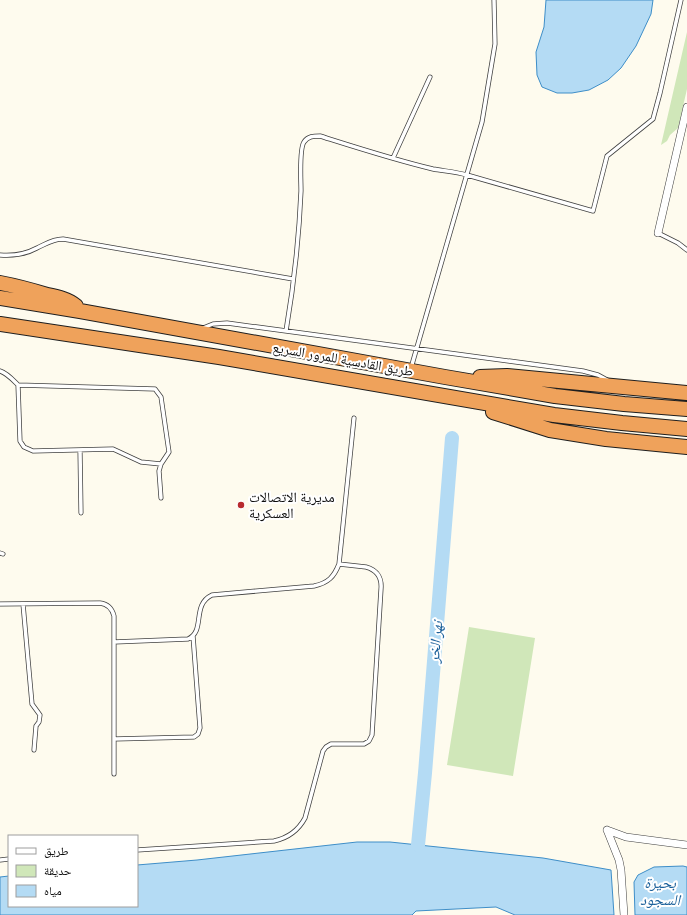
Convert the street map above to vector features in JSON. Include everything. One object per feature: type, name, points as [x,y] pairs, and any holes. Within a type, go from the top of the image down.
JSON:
[{"type":"highway","points":[[0,283],[72,302],[80,312]]},
{"type":"highway","name":"طريق القادسية للمرور السريع","points":[[0,298],[555,396],[687,409]]},
{"type":"highway","name":"طريق القادسية للمرور السريع","points":[[0,324],[219,357],[554,415],[622,424],[687,429]]},
{"type":"highway","points":[[445,377],[507,376],[687,393]]},
{"type":"highway","points":[[443,396],[550,430],[606,439],[687,447]]},
{"type":"street","points":[[658,233],[687,107]]},
{"type":"street","points":[[624,915],[619,860],[607,830],[626,838],[687,845]]},
{"type":"lane","points":[[410,371],[482,122],[495,44],[494,0]]},
{"type":"lane","points":[[286,331],[298,245],[301,191],[301,151],[304,142],[311,136],[320,136],[433,169],[467,174],[593,211],[607,156],[653,119],[681,0]]},
{"type":"lane","points":[[393,158],[430,77]]},
{"type":"lane","points":[[658,233],[678,243],[687,250]]},
{"type":"lane","points":[[0,255],[24,253],[50,241],[63,239],[294,280]]},
{"type":"lane","points":[[198,333],[207,326],[223,323],[286,331],[583,371],[605,378],[618,387]]},
{"type":"lane","points":[[0,371],[9,376],[18,385],[20,441],[24,446],[33,450],[113,449],[141,462],[161,464]]},
{"type":"lane","points":[[18,385],[155,389],[161,397],[169,452],[161,464],[159,471],[161,498]]},
{"type":"lane","points":[[114,642],[185,640],[193,636],[196,632],[201,605],[209,596],[314,586],[327,581],[333,576],[339,564],[354,418]]},
{"type":"lane","points":[[80,450],[81,514]]},
{"type":"lane","points":[[138,850],[274,841],[285,838],[295,832],[305,818],[324,748],[331,744],[364,744],[371,738],[373,727],[381,581],[376,573],[370,568],[339,564]]},
{"type":"lane","points":[[0,604],[104,603],[110,607],[113,613],[114,642],[114,774]]},
{"type":"lane","points":[[23,604],[32,704],[40,715],[39,722],[36,726],[34,750]]},
{"type":"lane","points":[[114,740],[194,738],[198,734],[200,728],[193,636]]},
{"type":"green space","points":[[687,32],[687,89],[678,128],[670,135],[667,141],[661,145]]},
{"type":"green space","points":[[469,627],[535,638],[513,776],[447,765]]},
{"type":"water","points":[[546,0],[653,0],[651,14],[636,46],[621,68],[608,80],[589,90],[572,93],[557,93],[542,87],[537,75],[536,52],[544,27]]},
{"type":"water","points":[[357,842],[390,842],[543,858],[611,870],[614,915],[515,915],[496,907],[416,911],[412,915],[0,915],[0,877],[8,876],[8,907],[138,907],[138,865],[197,860]]},
{"type":"water","name":"بحيرة السجود","points":[[654,867],[687,867],[687,915],[635,915],[634,882],[638,875]]},
{"type":"waterway","name":"نهر الخر","points":[[418,845],[452,438]]},
{"type":"place","name":"مديرية الاتصالات العسكرية","points":[[241,505]]}]
